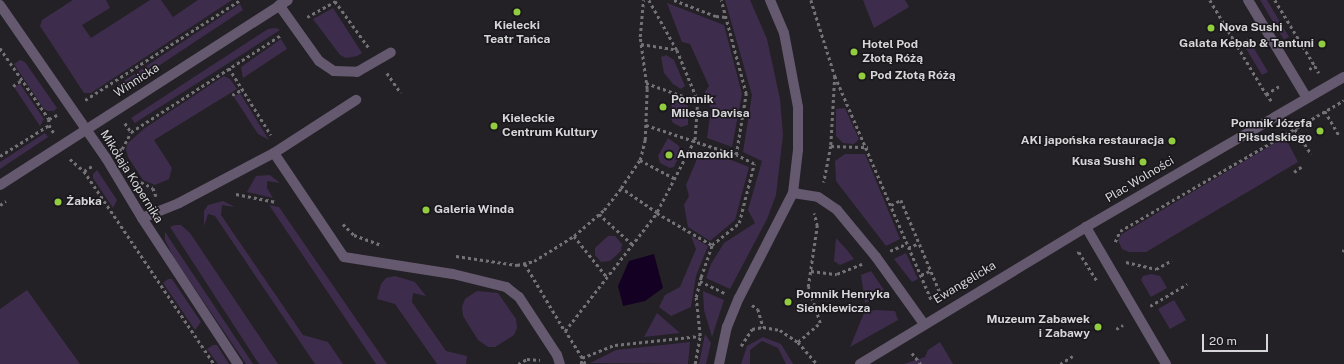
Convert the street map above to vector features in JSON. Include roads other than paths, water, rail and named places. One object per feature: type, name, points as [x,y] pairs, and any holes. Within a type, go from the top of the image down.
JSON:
[{"type":"street","name":"Winnicka","points":[[0,185],[86,130],[277,3],[288,0]]},
{"type":"street","points":[[719,364],[727,327],[739,298],[793,193],[798,150],[798,107],[784,33],[770,0]]},
{"type":"street","points":[[1248,0],[1307,98]]},
{"type":"street","points":[[277,3],[319,61],[334,71],[357,72],[391,52]]},
{"type":"street","name":"Mikołaja Kopernika","points":[[0,5],[86,130],[238,364]]},
{"type":"street","name":"Plac Wolności","points":[[1086,227],[1344,77]]},
{"type":"street","points":[[142,218],[179,203],[277,151],[356,100]]},
{"type":"street","points":[[277,151],[344,256],[453,274],[506,287],[519,297],[558,355],[560,364]]},
{"type":"street","points":[[793,193],[818,197],[837,210],[876,257],[924,324]]},
{"type":"street","points":[[1086,227],[1166,364]]},
{"type":"street","name":"Ewangelicka","points":[[860,364],[1086,227]]},
{"type":"place","name":"Kielecki Teatr Tańca","points":[[517,12]]},
{"type":"place","name":"Nova Sushi","points":[[1211,28]]},
{"type":"place","name":"Galata Kebab & Tantuni","points":[[1322,44]]},
{"type":"place","name":"Hotel Pod Złotą Różą","points":[[854,52]]},
{"type":"place","name":"Pod Złotą Różą","points":[[862,76]]},
{"type":"place","name":"Pomnik Milesa Davisa","points":[[663,107]]},
{"type":"place","name":"Kieleckie Centrum Kultury","points":[[494,126]]},
{"type":"place","name":"Pomnik Józefa Piłsudskiego","points":[[1320,131]]},
{"type":"place","name":"AKI japońska restauracja","points":[[1172,141]]},
{"type":"place","name":"Amazonki","points":[[669,155]]},
{"type":"place","name":"Kusa Sushi","points":[[1143,162]]},
{"type":"place","name":"Żabka","points":[[58,202]]},
{"type":"place","name":"Galeria Winda","points":[[426,210]]},
{"type":"place","name":"Pomnik Henryka Sienkiewicza","points":[[788,302]]},
{"type":"place","name":"Muzeum Zabawek i Zabawy","points":[[1098,327]]}]
